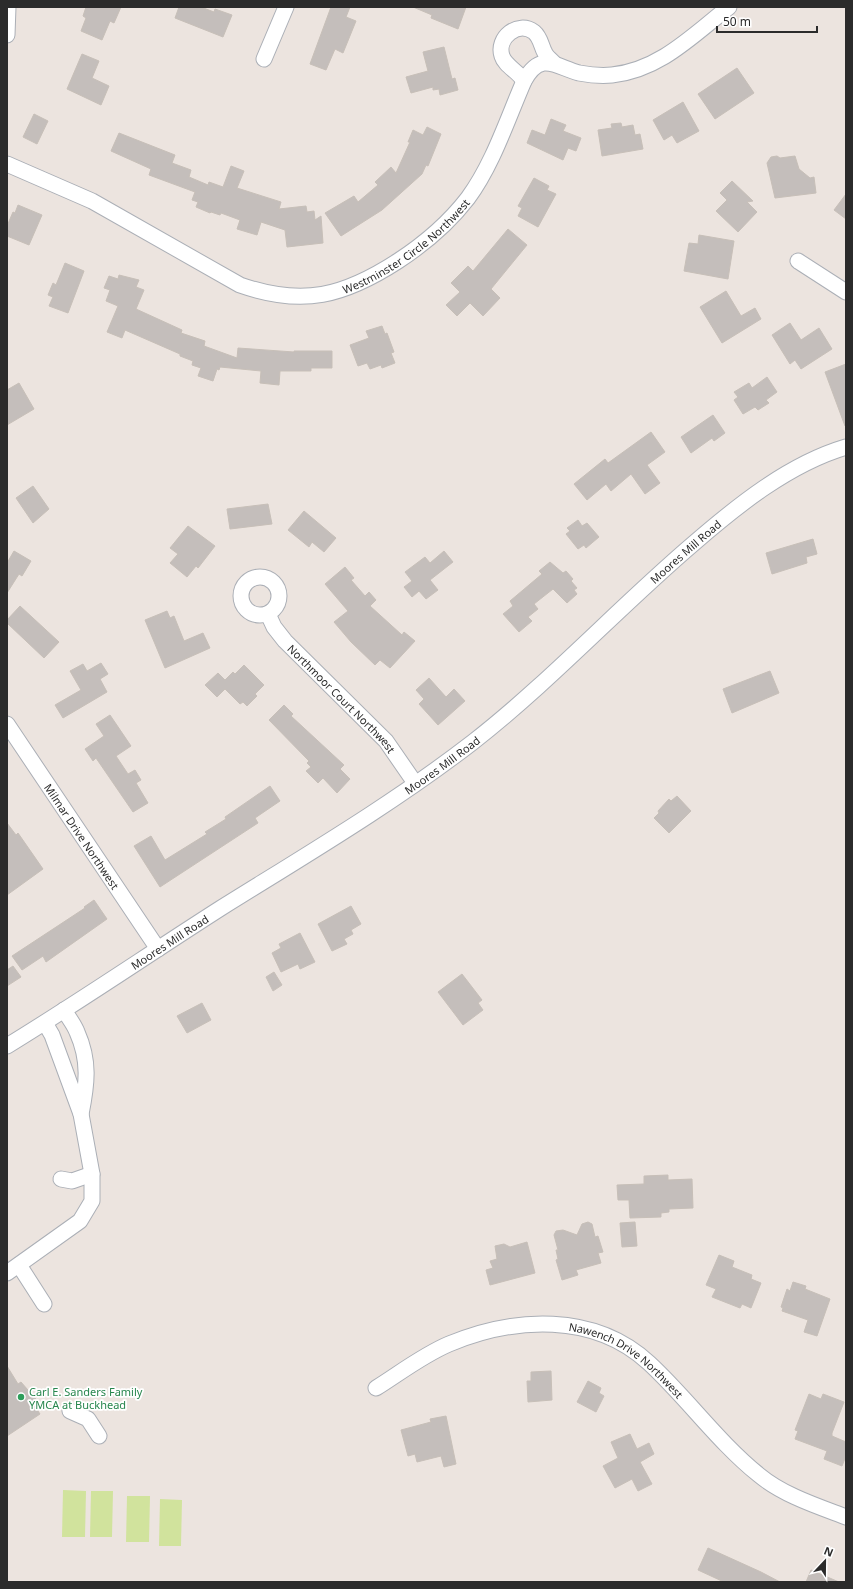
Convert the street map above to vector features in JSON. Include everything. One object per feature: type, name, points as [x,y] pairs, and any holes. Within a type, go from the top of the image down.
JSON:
[{"type":"street","points":[[7,35],[8,7]]},
{"type":"street","points":[[264,59],[286,7]]},
{"type":"street","points":[[524,81],[519,73],[505,63],[501,55],[501,43],[510,32],[523,28],[535,32],[541,40],[546,54],[554,63],[578,73],[603,76],[628,73],[652,65],[729,7]]},
{"type":"street","name":"Westminster Circle Northwest","points":[[7,164],[92,200],[240,285],[280,295],[318,296],[348,288],[373,277],[418,248],[448,222],[468,198],[485,171],[528,73],[535,67],[542,64],[554,63]]},
{"type":"street","points":[[798,261],[846,292]]},
{"type":"street","name":"Moores Mill Road","points":[[7,1046],[45,1023],[158,948],[415,783],[471,744],[502,719],[669,564],[729,514],[817,457],[846,447]]},
{"type":"street","name":"Northmoor Court Northwest","points":[[268,614],[274,627],[285,642],[386,741],[415,783]]},
{"type":"street","name":"Milmar Drive Northwest","points":[[7,724],[158,948]]},
{"type":"street","points":[[64,1010],[77,1031],[84,1053],[87,1084],[81,1114]]},
{"type":"street","points":[[44,1304],[13,1269],[80,1221],[92,1201],[92,1174],[81,1114],[52,1035],[45,1023]]},
{"type":"street","points":[[61,1178],[72,1181],[92,1174]]},
{"type":"street","name":"Nawench Drive Northwest","points":[[376,1388],[417,1361],[448,1345],[467,1338],[508,1327],[530,1324],[555,1324],[583,1328],[614,1340],[648,1362],[717,1435],[759,1476],[781,1489],[846,1517]]},
{"type":"street","points":[[70,1411],[88,1419],[99,1436]]},
{"type":"green space","points":[[63,1490],[86,1491],[85,1537],[62,1537]]},
{"type":"green space","points":[[91,1491],[113,1491],[112,1537],[90,1537]]},
{"type":"green space","points":[[127,1496],[150,1496],[149,1542],[126,1542]]},
{"type":"green space","points":[[160,1499],[182,1500],[181,1546],[159,1546]]},
{"type":"building","points":[[86,7],[121,7],[114,23],[110,21],[102,40],[81,31],[86,18],[83,16]]},
{"type":"building","points":[[179,7],[201,7],[214,12],[215,9],[232,15],[223,37],[175,18]]},
{"type":"building","points":[[331,7],[350,7],[346,17],[356,21],[343,53],[335,49],[326,70],[310,64]]},
{"type":"building","points":[[413,7],[466,7],[458,29],[431,18],[432,15]]},
{"type":"building","points":[[444,47],[452,79],[455,78],[458,90],[440,95],[439,89],[433,90],[433,87],[411,93],[406,77],[428,71],[423,52]]},
{"type":"building","points":[[82,54],[99,61],[92,78],[109,86],[101,105],[67,89]]},
{"type":"building","points":[[737,68],[754,93],[715,119],[698,94]]},
{"type":"building","points":[[683,102],[699,131],[677,143],[672,135],[664,140],[653,120]]},
{"type":"building","points":[[34,114],[48,121],[37,144],[23,137]]},
{"type":"building","points":[[551,119],[566,125],[563,131],[581,138],[576,151],[568,148],[563,160],[527,143],[532,130],[545,135]]},
{"type":"building","points":[[621,123],[622,127],[633,125],[635,135],[640,134],[643,149],[602,156],[598,130],[612,128],[611,124]]},
{"type":"building","points":[[427,127],[441,134],[428,166],[426,165],[422,174],[382,210],[341,236],[325,213],[354,196],[358,202],[378,185],[375,182],[391,167],[396,173],[410,142],[408,142],[413,130],[423,135]]},
{"type":"building","points":[[119,133],[175,155],[172,163],[191,170],[189,177],[208,185],[209,182],[223,187],[231,166],[244,171],[237,188],[281,202],[279,209],[306,206],[307,212],[314,211],[315,220],[321,216],[323,243],[287,247],[285,230],[261,222],[257,235],[237,229],[240,220],[221,213],[220,215],[210,213],[196,207],[198,202],[192,200],[195,192],[149,175],[151,169],[111,151]]},
{"type":"building","points":[[777,156],[780,158],[795,156],[799,169],[810,178],[814,177],[816,193],[775,198],[767,163],[771,157]]},
{"type":"building","points":[[534,178],[549,186],[547,190],[556,194],[538,227],[518,216],[522,208],[518,206]]},
{"type":"building","points":[[732,181],[753,201],[747,202],[757,212],[738,232],[716,211],[727,200],[720,193]]},
{"type":"building","points":[[846,194],[846,219],[834,210]]},
{"type":"building","points":[[18,205],[42,215],[29,245],[7,236],[7,226]]},
{"type":"building","points":[[508,229],[527,245],[491,289],[500,298],[483,316],[470,303],[457,316],[446,305],[460,292],[451,283],[468,266],[473,271]]},
{"type":"building","points":[[699,235],[734,241],[728,279],[684,271],[689,243],[698,244]]},
{"type":"building","points":[[65,263],[84,271],[68,313],[49,306],[53,297],[48,295],[53,283],[56,285]]},
{"type":"building","points":[[119,275],[139,280],[136,287],[144,290],[136,309],[182,330],[181,333],[205,341],[204,346],[237,358],[238,348],[294,352],[332,351],[332,368],[311,368],[311,371],[280,371],[279,385],[260,383],[261,371],[220,367],[219,370],[217,369],[213,381],[198,376],[201,368],[192,365],[193,361],[180,356],[180,354],[125,330],[122,338],[107,332],[118,306],[106,301],[110,290],[104,288],[109,276],[118,279]]},
{"type":"building","points":[[726,291],[741,316],[755,308],[761,319],[722,343],[700,307]]},
{"type":"building","points":[[790,323],[801,340],[819,328],[832,349],[801,369],[795,360],[790,364],[772,335]]},
{"type":"building","points":[[382,326],[385,334],[387,333],[394,352],[391,353],[395,363],[382,368],[381,365],[370,369],[367,363],[358,366],[350,345],[369,338],[366,331]]},
{"type":"building","points":[[846,364],[846,426],[845,426],[825,372]]},
{"type":"building","points":[[767,377],[777,392],[766,400],[769,403],[758,410],[755,407],[743,414],[734,400],[738,397],[734,392],[749,383],[752,388]]},
{"type":"building","points":[[19,383],[34,409],[7,425],[7,390]]},
{"type":"building","points":[[713,415],[725,433],[714,441],[712,438],[691,453],[681,437]]},
{"type":"building","points":[[651,432],[665,452],[647,465],[660,483],[645,494],[631,474],[611,491],[606,484],[587,500],[574,484],[605,459],[608,463]]},
{"type":"building","points":[[33,486],[49,509],[33,523],[16,498]]},
{"type":"building","points":[[268,504],[272,524],[230,529],[227,509]]},
{"type":"building","points":[[304,511],[336,538],[324,552],[312,542],[309,547],[288,530]]},
{"type":"building","points":[[578,520],[582,526],[587,523],[599,537],[586,548],[584,545],[578,549],[566,534],[570,531],[567,528]]},
{"type":"building","points":[[188,526],[215,546],[198,568],[196,566],[187,577],[170,563],[178,554],[170,548]]},
{"type":"building","points":[[813,539],[817,554],[806,557],[807,563],[772,574],[766,553]]},
{"type":"building","points":[[14,551],[31,561],[22,576],[19,574],[7,593],[7,563]]},
{"type":"building","points":[[444,551],[453,562],[430,580],[438,590],[426,599],[419,591],[412,597],[404,587],[412,581],[405,572],[425,557],[430,563]]},
{"type":"building","points":[[550,562],[563,573],[566,571],[573,579],[571,581],[577,588],[574,590],[577,594],[567,603],[553,589],[534,604],[538,609],[528,617],[532,621],[519,632],[503,614],[513,606],[510,601],[542,574],[539,571]]},
{"type":"building","points":[[345,567],[354,578],[351,580],[365,596],[369,592],[376,600],[370,606],[402,635],[404,632],[415,641],[390,668],[380,660],[375,665],[351,642],[334,622],[348,611],[325,584]]},
{"type":"building","points":[[20,606],[59,642],[44,658],[7,623],[7,620]]},
{"type":"building","points":[[167,611],[170,618],[174,616],[184,641],[203,633],[210,648],[165,668],[145,620]]},
{"type":"building","points":[[101,663],[108,674],[100,679],[107,692],[63,718],[55,705],[81,690],[70,671],[83,664],[87,671]]},
{"type":"building","points":[[244,665],[264,685],[255,694],[257,696],[247,706],[243,702],[240,704],[225,689],[217,697],[205,685],[218,673],[225,680],[233,672],[235,674]]},
{"type":"building","points":[[770,671],[779,693],[732,713],[723,689]]},
{"type":"building","points":[[429,678],[446,697],[454,689],[465,701],[438,725],[419,704],[424,699],[416,690]]},
{"type":"building","points":[[284,705],[293,714],[291,716],[344,765],[340,769],[350,779],[337,793],[323,778],[318,783],[306,771],[311,767],[307,763],[309,761],[269,720]]},
{"type":"building","points":[[110,715],[131,746],[116,756],[128,774],[135,770],[141,780],[136,783],[148,803],[133,812],[96,758],[93,761],[85,749],[104,736],[96,724]]},
{"type":"building","points":[[270,786],[280,801],[255,818],[258,823],[160,887],[134,846],[151,836],[165,860],[207,834],[205,832],[226,819],[225,817]]},
{"type":"building","points":[[677,796],[691,811],[669,833],[654,818],[669,799],[671,801]]},
{"type":"building","points":[[7,823],[16,835],[18,833],[43,869],[7,895]]},
{"type":"building","points":[[94,900],[107,919],[46,962],[43,956],[22,970],[12,956],[85,908],[84,907]]},
{"type":"building","points":[[351,906],[361,924],[351,930],[353,934],[344,939],[347,944],[332,951],[318,924]]},
{"type":"building","points":[[300,933],[315,962],[300,969],[298,964],[281,972],[272,953],[281,948],[279,944]]},
{"type":"building","points":[[13,966],[21,977],[7,986],[7,970]]},
{"type":"building","points":[[274,972],[282,985],[273,991],[266,977]]},
{"type":"building","points":[[462,974],[482,1000],[478,1003],[483,1010],[463,1025],[438,992]]},
{"type":"building","points":[[202,1003],[211,1020],[187,1033],[177,1016]]},
{"type":"building","points":[[668,1175],[668,1180],[692,1179],[693,1208],[669,1209],[669,1212],[661,1213],[661,1217],[630,1218],[629,1200],[618,1200],[617,1185],[644,1184],[644,1176]]},
{"type":"building","points":[[588,1222],[592,1224],[595,1237],[598,1236],[603,1252],[598,1253],[601,1263],[576,1270],[578,1275],[562,1280],[556,1260],[558,1259],[556,1250],[558,1250],[554,1235],[556,1231],[563,1230],[577,1235],[582,1224]]},
{"type":"building","points":[[635,1222],[637,1246],[622,1247],[620,1223]]},
{"type":"building","points":[[527,1242],[535,1273],[490,1285],[486,1270],[493,1268],[490,1261],[497,1259],[495,1246],[504,1244],[510,1247]]},
{"type":"building","points":[[719,1255],[734,1261],[732,1267],[752,1275],[751,1279],[761,1283],[751,1308],[742,1304],[740,1308],[712,1297],[716,1289],[706,1285]]},
{"type":"building","points":[[793,1282],[806,1286],[805,1289],[830,1299],[817,1336],[804,1332],[808,1320],[782,1311],[783,1308],[781,1307],[787,1289],[790,1291]]},
{"type":"building","name":"Carl E. Sanders Family YMCA at Buckhead","points":[[7,1366],[18,1384],[21,1382],[41,1405],[36,1408],[40,1414],[7,1436]]},
{"type":"building","points":[[551,1371],[552,1400],[528,1402],[527,1381],[531,1381],[531,1372]]},
{"type":"building","points":[[588,1381],[601,1388],[599,1393],[604,1396],[596,1412],[577,1402]]},
{"type":"building","points":[[809,1394],[821,1399],[823,1394],[844,1402],[832,1433],[832,1436],[846,1442],[846,1456],[842,1466],[824,1459],[827,1451],[795,1439],[798,1431],[795,1430]]},
{"type":"building","points":[[446,1416],[456,1464],[444,1467],[441,1456],[417,1462],[415,1454],[408,1456],[401,1430],[431,1422],[430,1419]]},
{"type":"building","points":[[630,1434],[637,1449],[649,1443],[654,1454],[640,1462],[652,1484],[638,1491],[632,1479],[615,1488],[603,1466],[618,1458],[611,1442]]},
{"type":"building","points":[[708,1548],[780,1582],[724,1582],[698,1570]]},
{"type":"building","points":[[811,1570],[839,1582],[806,1582]]},
{"type":"place","name":"Carl E. Sanders Family YMCA at Buckhead","points":[[21,1397]]}]
